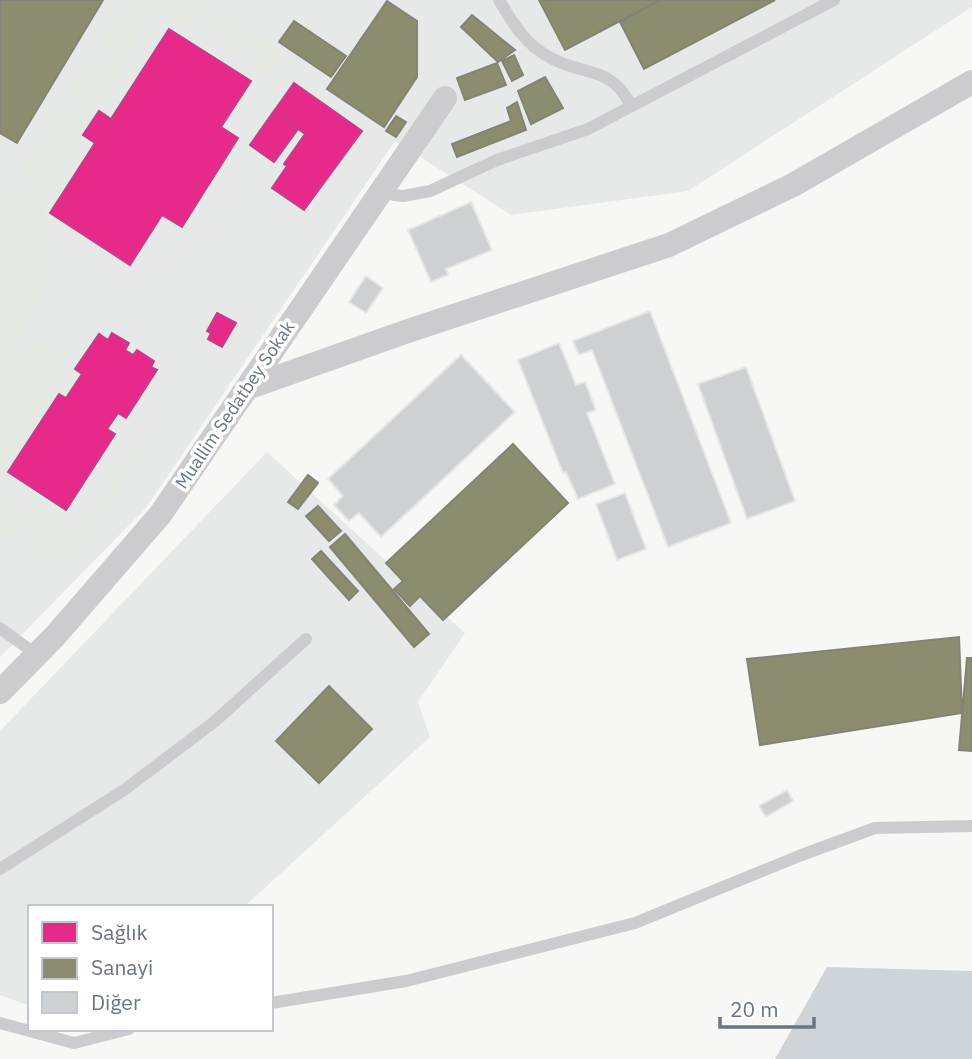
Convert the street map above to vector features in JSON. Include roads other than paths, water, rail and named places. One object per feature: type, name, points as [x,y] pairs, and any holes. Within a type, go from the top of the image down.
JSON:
[{"type":"street","points":[[247,388],[408,331],[669,245],[793,185],[972,82]]},
{"type":"street","name":"Muallim Sedatbey Sokak","points":[[0,692],[37,655],[160,515],[445,98]]},
{"type":"lane","points":[[499,0],[519,32],[532,46],[567,66],[593,72],[613,81],[624,92],[631,105]]},
{"type":"lane","points":[[384,188],[394,195],[402,196],[430,191],[497,160],[588,129],[834,0]]},
{"type":"lane","points":[[0,628],[37,655]]},
{"type":"lane","points":[[0,869],[124,790],[214,722],[306,639]]},
{"type":"lane","points":[[273,1003],[406,981],[635,923],[875,828],[972,826]]},
{"type":"lane","points":[[0,1023],[28,1031]]},
{"type":"lane","points":[[28,1031],[74,1044],[122,1031]]}]
